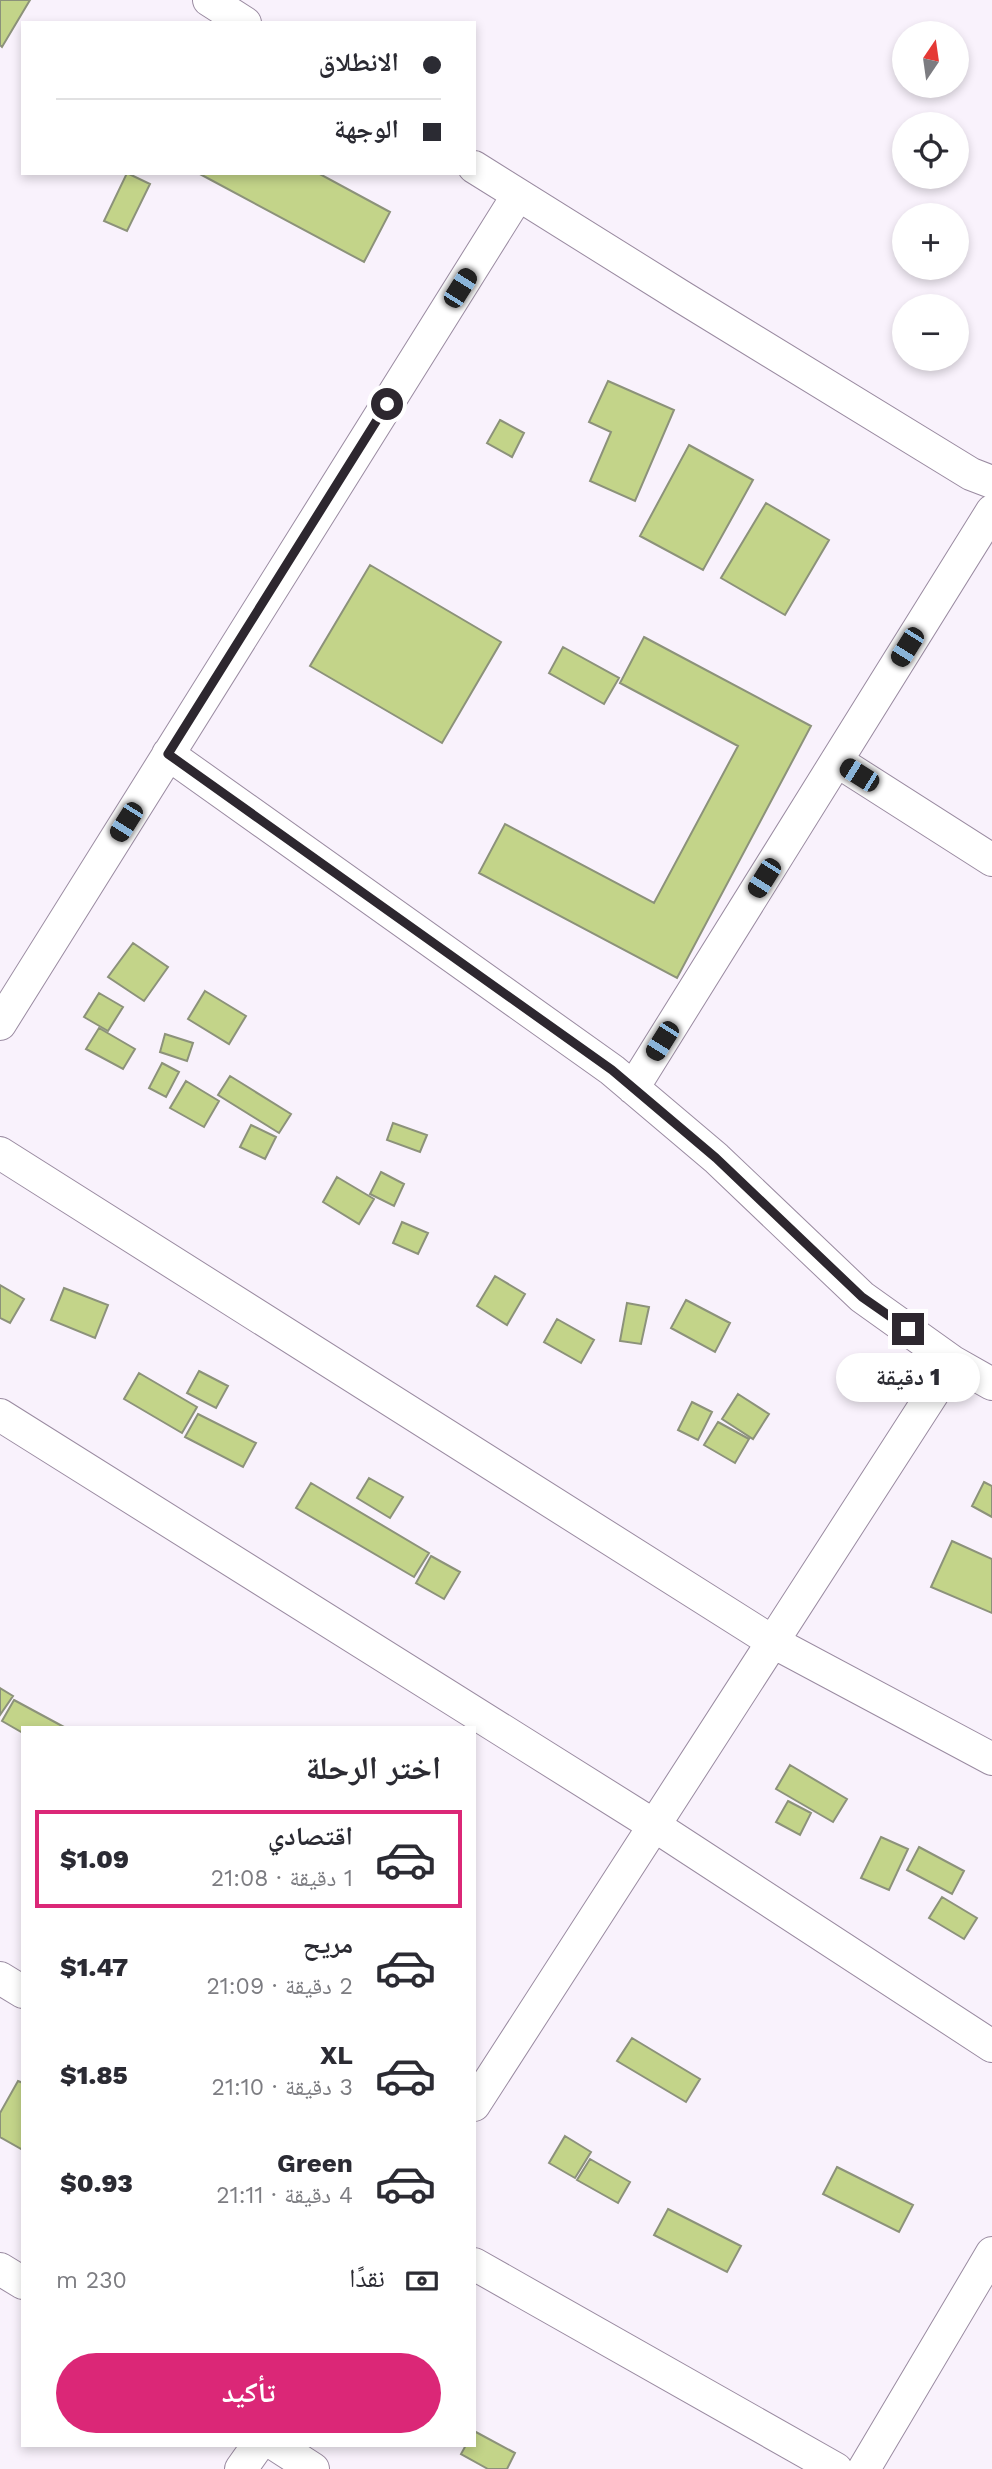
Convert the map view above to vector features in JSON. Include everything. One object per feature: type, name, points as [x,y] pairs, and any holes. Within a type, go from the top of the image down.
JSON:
[{"type":"street","points":[[209,0],[242,21]]},
{"type":"street","points":[[476,168],[681,298],[971,474],[992,482]]},
{"type":"street","points":[[0,1024],[518,195]]},
{"type":"street","points":[[633,1087],[992,511]]},
{"type":"street","points":[[168,754],[601,1062],[716,1158],[862,1297],[953,1362],[992,1384]]},
{"type":"street","points":[[837,761],[992,860]]},
{"type":"street","points":[[0,1153],[774,1643],[992,1759]]},
{"type":"street","points":[[476,2102],[953,1362]]},
{"type":"street","points":[[0,1415],[655,1826],[992,2046]]},
{"type":"street","points":[[0,1978],[21,1991]]},
{"type":"street","points":[[864,2469],[992,2253]]},
{"type":"street","points":[[476,2264],[836,2469]]},
{"type":"street","points":[[0,2269],[21,2282]]},
{"type":"street","points":[[241,2469],[257,2447]]},
{"type":"street","points":[[279,2447],[313,2469]]},
{"type":"building","points":[[0,0],[30,0],[2,47],[0,45]]},
{"type":"building","points":[[126,175],[150,184],[127,231],[104,221]]},
{"type":"building","points":[[202,175],[322,175],[390,212],[364,262]]},
{"type":"building","points":[[608,381],[674,410],[635,501],[590,481],[611,432],[589,422]]},
{"type":"building","points":[[500,420],[524,433],[512,457],[487,443]]},
{"type":"building","points":[[689,445],[753,480],[703,570],[640,536]]},
{"type":"building","points":[[766,503],[829,540],[785,615],[721,578]]},
{"type":"building","points":[[370,565],[501,642],[442,743],[310,666]]},
{"type":"building","points":[[644,637],[811,726],[677,978],[479,873],[505,824],[654,903],[738,746],[620,683]]},
{"type":"building","points":[[563,647],[619,678],[604,704],[549,673]]},
{"type":"building","points":[[133,943],[168,967],[144,1001],[108,977]]},
{"type":"building","points":[[205,991],[246,1016],[229,1044],[188,1019]]},
{"type":"building","points":[[99,993],[123,1007],[108,1031],[84,1017]]},
{"type":"building","points":[[99,1028],[135,1049],[123,1069],[86,1049]]},
{"type":"building","points":[[165,1034],[193,1043],[187,1061],[160,1052]]},
{"type":"building","points":[[162,1063],[179,1072],[166,1097],[149,1088]]},
{"type":"building","points":[[230,1076],[291,1114],[279,1133],[218,1095]]},
{"type":"building","points":[[186,1081],[219,1101],[204,1127],[170,1108]]},
{"type":"building","points":[[393,1123],[427,1135],[420,1152],[387,1140]]},
{"type":"building","points":[[251,1125],[276,1137],[265,1159],[240,1147]]},
{"type":"building","points":[[381,1172],[404,1184],[394,1206],[370,1194]]},
{"type":"building","points":[[337,1177],[374,1199],[359,1224],[323,1202]]},
{"type":"building","points":[[402,1222],[428,1233],[418,1254],[393,1243]]},
{"type":"building","points":[[495,1276],[525,1294],[507,1325],[477,1306]]},
{"type":"building","points":[[0,1285],[24,1299],[10,1323],[0,1318]]},
{"type":"building","points":[[64,1288],[108,1305],[95,1338],[51,1320]]},
{"type":"building","points":[[686,1300],[730,1323],[715,1352],[671,1328]]},
{"type":"building","points":[[627,1303],[649,1307],[641,1344],[620,1341]]},
{"type":"building","points":[[557,1319],[594,1340],[581,1363],[544,1342]]},
{"type":"building","points":[[199,1371],[228,1386],[216,1408],[187,1393]]},
{"type":"building","points":[[139,1373],[197,1407],[182,1433],[124,1399]]},
{"type":"building","points":[[738,1394],[769,1414],[753,1439],[722,1419]]},
{"type":"building","points":[[692,1402],[712,1412],[698,1440],[678,1430]]},
{"type":"building","points":[[198,1414],[256,1443],[243,1467],[185,1437]]},
{"type":"building","points":[[718,1422],[749,1439],[735,1463],[704,1445]]},
{"type":"building","points":[[369,1478],[403,1497],[390,1518],[357,1498]]},
{"type":"building","points":[[984,1482],[992,1486],[992,1517],[972,1506]]},
{"type":"building","points":[[311,1483],[429,1553],[414,1577],[296,1508]]},
{"type":"building","points":[[952,1541],[992,1559],[992,1613],[931,1587]]},
{"type":"building","points":[[431,1556],[460,1572],[444,1599],[416,1583]]},
{"type":"building","points":[[0,1688],[13,1696],[0,1715]]},
{"type":"building","points":[[14,1700],[62,1726],[21,1726],[21,1732],[2,1721]]},
{"type":"building","points":[[790,1765],[847,1799],[833,1822],[776,1789]]},
{"type":"building","points":[[788,1801],[811,1813],[800,1835],[776,1822]]},
{"type":"building","points":[[881,1837],[908,1849],[889,1890],[861,1878]]},
{"type":"building","points":[[919,1847],[964,1871],[952,1894],[907,1870]]},
{"type":"building","points":[[942,1897],[977,1918],[964,1939],[929,1918]]},
{"type":"building","points":[[632,2038],[700,2079],[686,2102],[617,2061]]},
{"type":"building","points":[[18,2081],[21,2082],[21,2149],[0,2137],[0,2113]]},
{"type":"building","points":[[565,2136],[591,2152],[575,2178],[549,2163]]},
{"type":"building","points":[[590,2159],[630,2182],[618,2203],[577,2180]]},
{"type":"building","points":[[837,2167],[913,2205],[899,2232],[823,2194]]},
{"type":"building","points":[[668,2209],[741,2246],[727,2272],[654,2235]]},
{"type":"building","points":[[476,2432],[515,2453],[507,2469],[488,2469],[461,2454],[465,2447],[476,2447]]},
{"type":"route","points":[[387,404],[168,754],[612,1070],[716,1158],[862,1297],[908,1329]]}]
